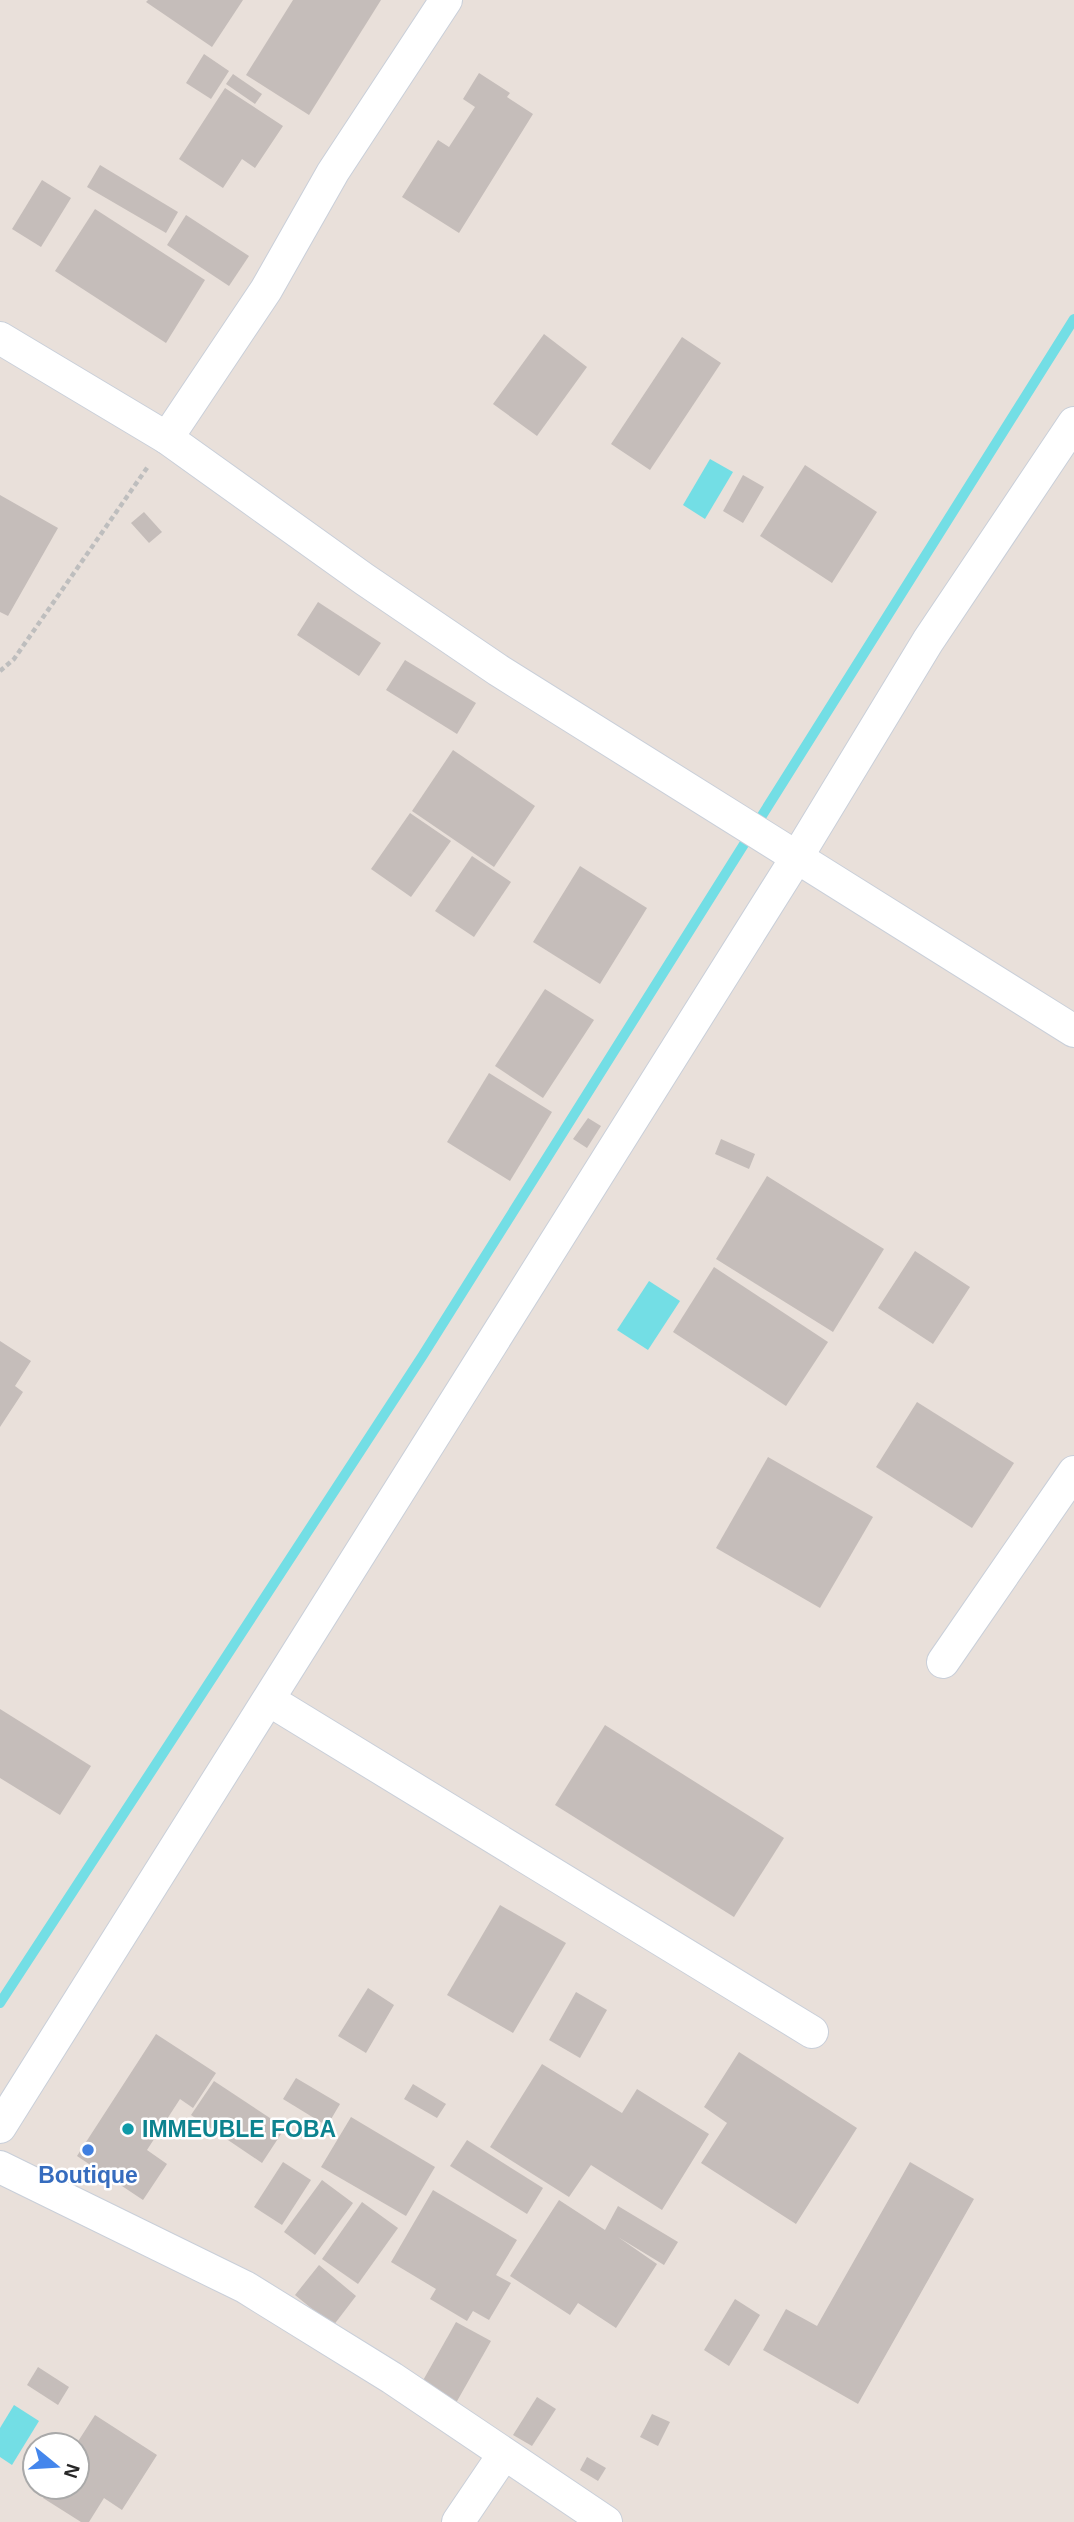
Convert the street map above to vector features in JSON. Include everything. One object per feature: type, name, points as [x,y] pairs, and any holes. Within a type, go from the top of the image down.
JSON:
[{"type":"street","points":[[167,438],[266,290],[333,172],[446,0]]},
{"type":"street","points":[[0,338],[167,438],[364,579],[498,670],[1074,1031]]},
{"type":"street","points":[[0,2127],[797,857],[928,641],[1074,423]]},
{"type":"street","points":[[943,1662],[1074,1472]]},
{"type":"street","points":[[269,1700],[812,2032]]},
{"type":"street","points":[[0,2167],[245,2287],[392,2378],[606,2522]]},
{"type":"street","points":[[458,2522],[504,2454]]},
{"type":"path","points":[[0,671],[14,659],[167,438]]},
{"type":"water","points":[[710,459],[733,472],[705,519],[683,505]]},
{"type":"water","points":[[649,1281],[680,1301],[648,1350],[617,1330]]},
{"type":"water","points":[[14,2405],[39,2421],[33,2431],[21,2431],[21,2450],[12,2465],[0,2457],[0,2428]]},
{"type":"building","points":[[243,0],[212,47],[146,2]]},
{"type":"building","points":[[293,0],[381,0],[309,115],[246,75]]},
{"type":"building","points":[[204,54],[229,71],[211,99],[186,83]]},
{"type":"building","points":[[479,73],[510,93],[507,97],[533,114],[459,233],[402,197],[438,140],[449,147],[475,107],[463,99]]},
{"type":"building","points":[[233,74],[262,94],[255,104],[226,84]]},
{"type":"building","points":[[225,88],[283,126],[255,168],[242,159],[223,188],[179,159]]},
{"type":"building","points":[[100,165],[178,212],[166,233],[87,187]]},
{"type":"building","points":[[42,180],[71,198],[41,247],[12,229]]},
{"type":"building","points":[[95,209],[205,280],[166,343],[55,271]]},
{"type":"building","points":[[186,215],[249,256],[229,286],[167,245]]},
{"type":"building","points":[[544,334],[587,367],[537,436],[493,404]]},
{"type":"building","points":[[682,337],[721,363],[650,470],[611,444]]},
{"type":"building","points":[[805,465],[877,512],[832,583],[760,536]]},
{"type":"building","points":[[743,475],[764,487],[743,523],[723,511]]},
{"type":"building","points":[[0,495],[58,528],[8,616],[0,612]]},
{"type":"building","points":[[144,512],[162,532],[149,543],[131,523]]},
{"type":"building","points":[[318,602],[381,643],[359,676],[297,635]]},
{"type":"building","points":[[405,660],[476,703],[457,734],[386,690]]},
{"type":"building","points":[[453,750],[535,806],[494,867],[412,811]]},
{"type":"building","points":[[410,813],[451,841],[411,897],[371,869]]},
{"type":"building","points":[[472,856],[511,882],[474,937],[435,911]]},
{"type":"building","points":[[580,866],[647,908],[600,984],[533,942]]},
{"type":"building","points":[[545,989],[594,1020],[543,1098],[495,1066]]},
{"type":"building","points":[[489,1073],[552,1112],[510,1181],[447,1142]]},
{"type":"building","points":[[588,1118],[601,1126],[587,1148],[573,1139]]},
{"type":"building","points":[[721,1139],[755,1154],[749,1169],[715,1154]]},
{"type":"building","points":[[767,1176],[884,1249],[833,1332],[716,1259]]},
{"type":"building","points":[[915,1251],[970,1287],[933,1344],[878,1308]]},
{"type":"building","points":[[714,1267],[828,1342],[786,1406],[673,1332]]},
{"type":"building","points":[[0,1341],[31,1361],[15,1386],[23,1392],[0,1427]]},
{"type":"building","points":[[917,1402],[1014,1463],[972,1528],[876,1467]]},
{"type":"building","points":[[768,1457],[873,1517],[820,1608],[716,1548]]},
{"type":"building","points":[[0,1709],[91,1766],[60,1815],[0,1778]]},
{"type":"building","points":[[605,1725],[784,1838],[734,1917],[555,1805]]},
{"type":"building","points":[[500,1905],[566,1943],[513,2033],[447,1995]]},
{"type":"building","points":[[368,1988],[394,2005],[366,2053],[338,2036]]},
{"type":"building","points":[[576,1992],[607,2010],[580,2058],[549,2040]]},
{"type":"building","name":"IMMEUBLE FOBA","points":[[156,2034],[216,2073],[193,2108],[180,2099],[147,2150],[167,2164],[143,2200],[77,2156]]},
{"type":"building","points":[[739,2052],[857,2128],[796,2224],[701,2163],[727,2123],[704,2107]]},
{"type":"building","points":[[542,2064],[622,2113],[637,2089],[709,2134],[662,2210],[591,2165],[569,2197],[490,2147]]},
{"type":"building","points":[[296,2078],[340,2104],[327,2126],[283,2099]]},
{"type":"building","points":[[214,2081],[285,2128],[262,2163],[191,2115]]},
{"type":"building","points":[[413,2084],[446,2104],[437,2118],[404,2099]]},
{"type":"building","points":[[351,2117],[435,2167],[406,2216],[321,2167]]},
{"type":"building","points":[[467,2140],[543,2188],[527,2214],[450,2166]]},
{"type":"building","points":[[283,2162],[311,2180],[282,2225],[254,2207]]},
{"type":"building","points":[[910,2162],[974,2199],[858,2404],[763,2350],[786,2309],[817,2326]]},
{"type":"building","points":[[322,2180],[353,2203],[315,2255],[284,2232]]},
{"type":"building","points":[[433,2190],[517,2240],[496,2275],[511,2283],[489,2320],[473,2311],[467,2321],[430,2299],[436,2289],[391,2262]]},
{"type":"building","points":[[559,2200],[605,2230],[618,2206],[678,2242],[664,2265],[618,2237],[657,2264],[616,2328],[578,2303],[570,2315],[510,2276]]},
{"type":"building","points":[[362,2202],[398,2228],[358,2284],[322,2259]]},
{"type":"building","points":[[319,2265],[356,2296],[333,2326],[295,2295]]},
{"type":"building","points":[[735,2299],[760,2315],[729,2366],[704,2350]]},
{"type":"building","points":[[456,2322],[491,2341],[456,2403],[421,2384]]},
{"type":"building","points":[[38,2367],[69,2387],[58,2405],[27,2385]]},
{"type":"building","points":[[537,2397],[556,2409],[532,2446],[513,2435]]},
{"type":"building","points":[[652,2414],[670,2422],[658,2446],[640,2437]]},
{"type":"building","points":[[95,2415],[157,2455],[122,2510],[104,2498],[89,2522],[81,2522],[48,2501],[91,2501],[91,2431],[85,2431]]},
{"type":"building","points":[[587,2457],[606,2468],[598,2481],[580,2470]]},
{"type":"waterway","points":[[0,2003],[423,1355],[1074,319]]},
{"type":"place","name":"IMMEUBLE FOBA","points":[[128,2129]]},
{"type":"place","name":"Boutique","points":[[88,2150]]}]
